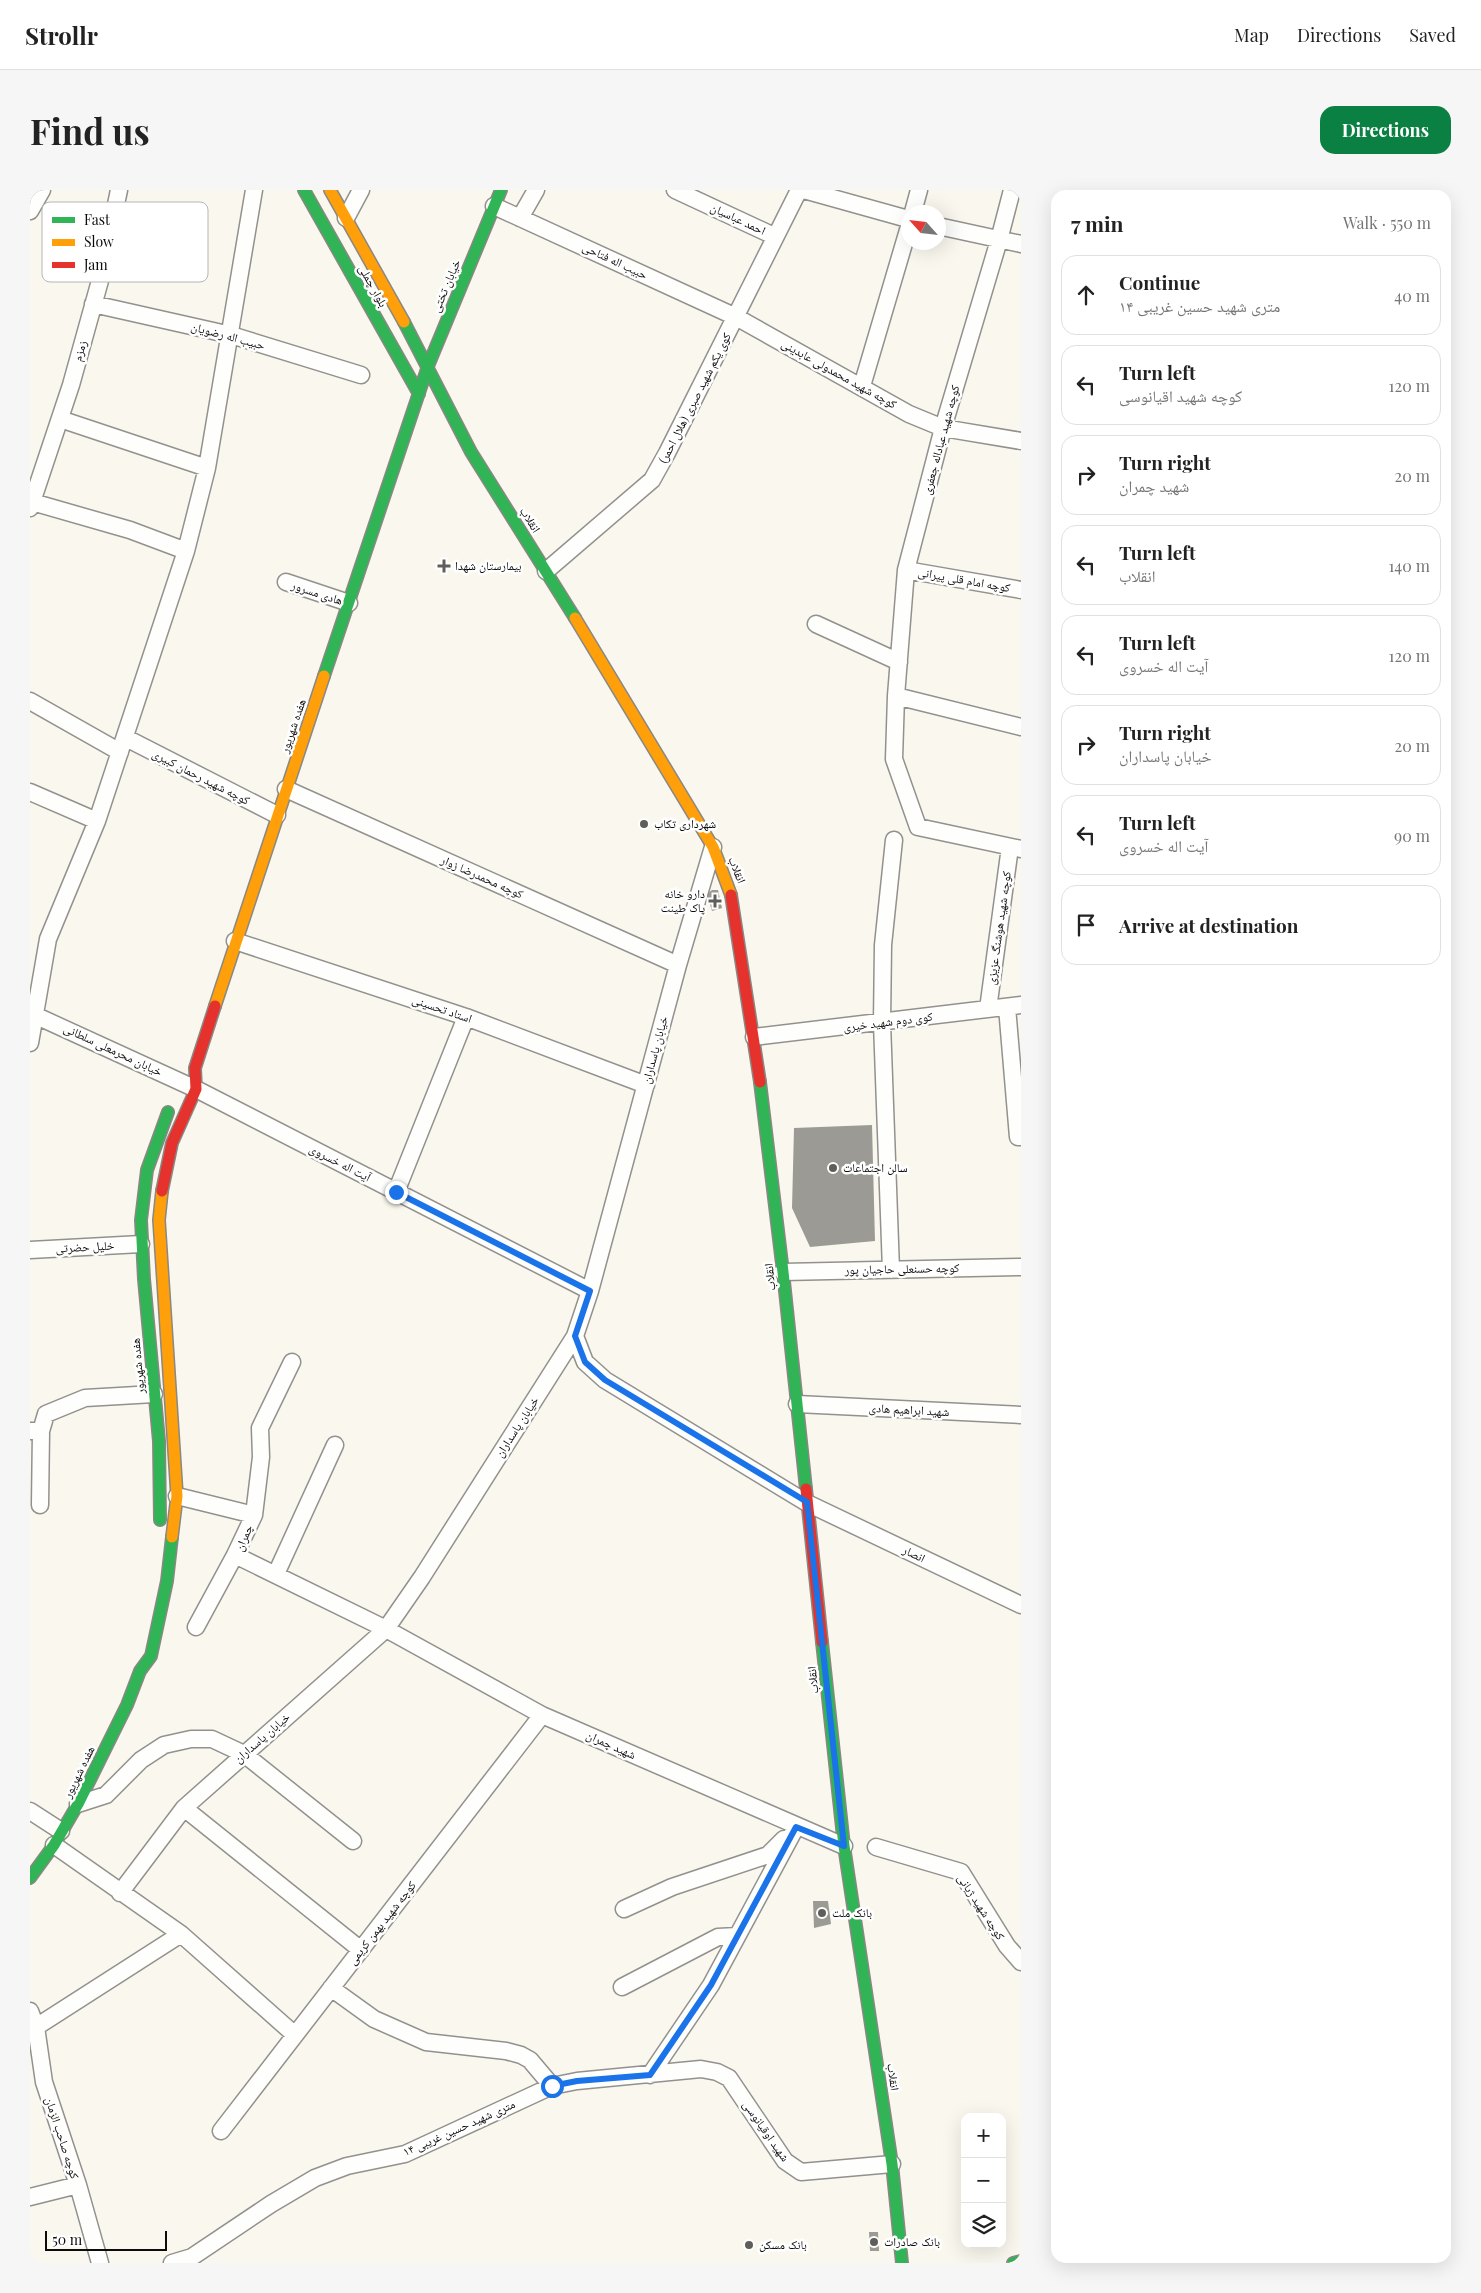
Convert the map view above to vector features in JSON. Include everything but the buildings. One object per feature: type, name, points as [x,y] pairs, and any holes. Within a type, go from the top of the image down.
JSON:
[{"type":"main road","name":"بلوار چملی","points":[[304,190],[420,394]]},
{"type":"main road","name":"بلوار چملی","points":[[330,190],[428,366]]},
{"type":"main road","name":"خیابان تختی","points":[[420,394],[428,366],[501,190]]},
{"type":"main road","name":"انقلاب","points":[[428,366],[470,452],[546,571],[713,847],[730,888],[754,1037],[783,1272],[844,1846],[892,2164],[902,2263]]},
{"type":"main road","name":"هفده شهریور","points":[[158,1535],[161,1497],[154,1394],[140,1244],[144,1189],[154,1144],[195,1068],[276,815],[420,394]]},
{"type":"main road","name":"هفده شهریور","points":[[30,1878],[58,1838],[78,1804],[127,1705],[140,1671],[151,1656],[168,1581],[177,1496],[159,1220],[162,1190],[182,1090]]},
{"type":"main road","name":"هفده شهریور","points":[[138,1651],[140,1671]]},
{"type":"main road","points":[[1013,2263],[1021,2261]]},
{"type":"street","points":[[30,211],[42,190]]},
{"type":"street","points":[[30,1043],[32,1013],[48,939],[96,821],[123,745],[186,551],[207,468],[254,190]]},
{"type":"street","points":[[346,218],[361,190]]},
{"type":"street","points":[[520,218],[536,190]]},
{"type":"street","name":"احمد عباسیان","points":[[675,190],[774,236]]},
{"type":"street","name":"کوی یکم شهید صبری (هلال احمر)","points":[[546,571],[652,480],[668,454],[774,236],[799,190]]},
{"type":"street","points":[[804,190],[901,217]]},
{"type":"street","points":[[916,205],[919,190]]},
{"type":"street","name":"کوچه شهید عباداله جعفری","points":[[1012,190],[943,428],[906,570],[896,696],[894,759],[918,827],[1016,848]]},
{"type":"street","name":"حبیب اله فتاحی","points":[[494,206],[736,317]]},
{"type":"street","points":[[946,228],[1021,244]]},
{"type":"street","points":[[862,386],[902,250]]},
{"type":"street","name":"زمزم","points":[[31,505],[60,419],[98,282]]},
{"type":"street","name":"حبیب اله رضویان","points":[[93,304],[231,335],[361,375]]},
{"type":"street","name":"کوچه شهید محمدولی عابدینی","points":[[736,317],[909,414],[943,428],[1021,441]]},
{"type":"street","points":[[60,419],[207,468]]},
{"type":"street","points":[[31,505],[130,530],[186,551]]},
{"type":"street","name":"کوچه امام قلی پیرانی","points":[[906,570],[1021,590]]},
{"type":"street","name":"هادی مسرور","points":[[286,582],[349,603]]},
{"type":"street","points":[[816,624],[899,662]]},
{"type":"street","points":[[896,696],[1021,726]]},
{"type":"street","name":"کوچه شهید رحمان کبیری","points":[[30,701],[276,815]]},
{"type":"street","name":"کوچه محمدرضا زوار","points":[[286,788],[678,965]]},
{"type":"street","points":[[30,792],[96,821]]},
{"type":"street","points":[[891,1270],[882,1023],[883,945],[894,840]]},
{"type":"street","name":"خیابان پاسداران","points":[[120,1892],[184,1808],[386,1629],[575,1336],[590,1291],[678,965],[713,847]]},
{"type":"street","name":"کوچه شهید هوشنگ عزیزی","points":[[988,1009],[1016,848]]},
{"type":"street","name":"استاد تحسینی","points":[[235,941],[466,1017],[646,1085]]},
{"type":"street","points":[[1014,1006],[1018,1137],[1021,1137]]},
{"type":"street","name":"کوی دوم شهید خیری","points":[[754,1037],[1014,1006]]},
{"type":"street","name":"خیابان محرمعلی سلطانی","points":[[32,1013],[182,1090]]},
{"type":"street","points":[[396,1192],[466,1017]]},
{"type":"street","name":"آیت اله خسروی","points":[[182,1090],[396,1192],[590,1291]]},
{"type":"street","name":"خلیل حضرتی","points":[[30,1250],[140,1244]]},
{"type":"street","name":"کوچه حسنعلی حاجیان پور","points":[[783,1272],[1021,1267]]},
{"type":"street","points":[[575,1336],[585,1362],[605,1380],[807,1502]]},
{"type":"street","name":"چمران","points":[[292,1362],[260,1428],[261,1457],[254,1515],[235,1555],[386,1629]]},
{"type":"street","points":[[40,1506],[36,1431],[46,1414],[85,1398],[154,1394]]},
{"type":"street","name":"شهید ابراهیم هادی","points":[[797,1404],[1021,1415]]},
{"type":"street","points":[[276,1574],[335,1445]]},
{"type":"street","points":[[177,1496],[254,1515]]},
{"type":"street","name":"انصار","points":[[807,1502],[1021,1606]]},
{"type":"street","points":[[196,1627],[235,1555]]},
{"type":"street","name":"شهید چمران","points":[[386,1629],[542,1715],[796,1827],[844,1846]]},
{"type":"street","name":"کوچه شهید بهمن کریمی","points":[[221,2131],[542,1715]]},
{"type":"street","points":[[78,1804],[106,1795],[141,1760],[164,1745],[191,1739],[212,1739],[244,1754],[353,1841]]},
{"type":"street","points":[[184,1808],[361,1950]]},
{"type":"street","points":[[30,1810],[58,1838],[120,1892],[181,1934],[295,2035]]},
{"type":"street","points":[[624,1909],[672,1887],[768,1855],[796,1827]]},
{"type":"street","points":[[650,2075],[711,1985],[796,1827]]},
{"type":"street","name":"کوچه شهید ژیانی","points":[[876,1847],[961,1872],[1007,1946],[1021,1962]]},
{"type":"street","points":[[36,2027],[181,1934]]},
{"type":"street","points":[[622,1987],[718,1938],[737,1936]]},
{"type":"street","points":[[331,1988],[374,2019],[426,2042],[506,2051],[521,2055],[530,2060],[552,2086]]},
{"type":"street","name":"کوچه صاحب الزمان","points":[[30,2011],[36,2027],[34,2045],[44,2082],[78,2185],[100,2263]]},
{"type":"street","name":"شهید اوقیانوسی","points":[[650,2075],[701,2069],[717,2072],[729,2078],[785,2161],[801,2172],[892,2164]]},
{"type":"street","name":"۱۴ متری شهید حسین غریبی","points":[[172,2263],[192,2257],[271,2204],[315,2178],[347,2166],[405,2154],[552,2086],[577,2081],[650,2075]]},
{"type":"street","points":[[30,2196],[78,2185]]},
{"type":"traffic: fast","points":[[304,190],[419,394]]},
{"type":"traffic: fast","points":[[324,676],[428,366],[501,190]]},
{"type":"traffic: fast","points":[[404,322],[471,452],[575,618]]},
{"type":"traffic: fast","points":[[760,1082],[783,1272],[806,1489]]},
{"type":"traffic: fast","points":[[160,1520],[159,1441],[144,1279],[141,1220],[147,1170],[168,1112]]},
{"type":"traffic: fast","points":[[30,1878],[54,1845],[78,1804],[127,1705],[140,1671],[151,1656],[167,1581],[172,1537]]},
{"type":"traffic: fast","points":[[822,1642],[844,1846],[892,2164],[902,2263]]},
{"type":"traffic: fast","points":[[1013,2263],[1021,2261]]},
{"type":"traffic: slow","points":[[330,190],[404,322]]},
{"type":"traffic: slow","points":[[575,618],[713,847],[731,895]]},
{"type":"traffic: slow","points":[[215,1006],[324,676]]},
{"type":"traffic: slow","points":[[162,1191],[159,1220],[177,1496],[172,1537]]},
{"type":"traffic: jam","points":[[731,895],[760,1082]]},
{"type":"traffic: jam","points":[[162,1191],[172,1143],[196,1089],[195,1068],[215,1006]]},
{"type":"traffic: jam","points":[[806,1489],[822,1642]]},
{"type":"place","name":"بیمارستان شهدا","points":[[444,566]]},
{"type":"place","name":"شهرداری تکاب","points":[[644,824]]},
{"type":"place","name":"دارو خانه پاک طینت","points":[[715,901]]},
{"type":"place","name":"سالن اجتماعات","points":[[833,1168]]},
{"type":"place","name":"بانک ملت","points":[[822,1913]]},
{"type":"place","name":"بانک صادرات","points":[[874,2242]]},
{"type":"place","name":"بانک مسکن","points":[[749,2245]]},
{"type":"route","points":[[396,1192],[590,1291],[575,1336],[585,1362],[605,1380],[807,1502],[844,1846],[796,1827],[711,1985],[650,2075],[577,2081],[552,2086]]}]
